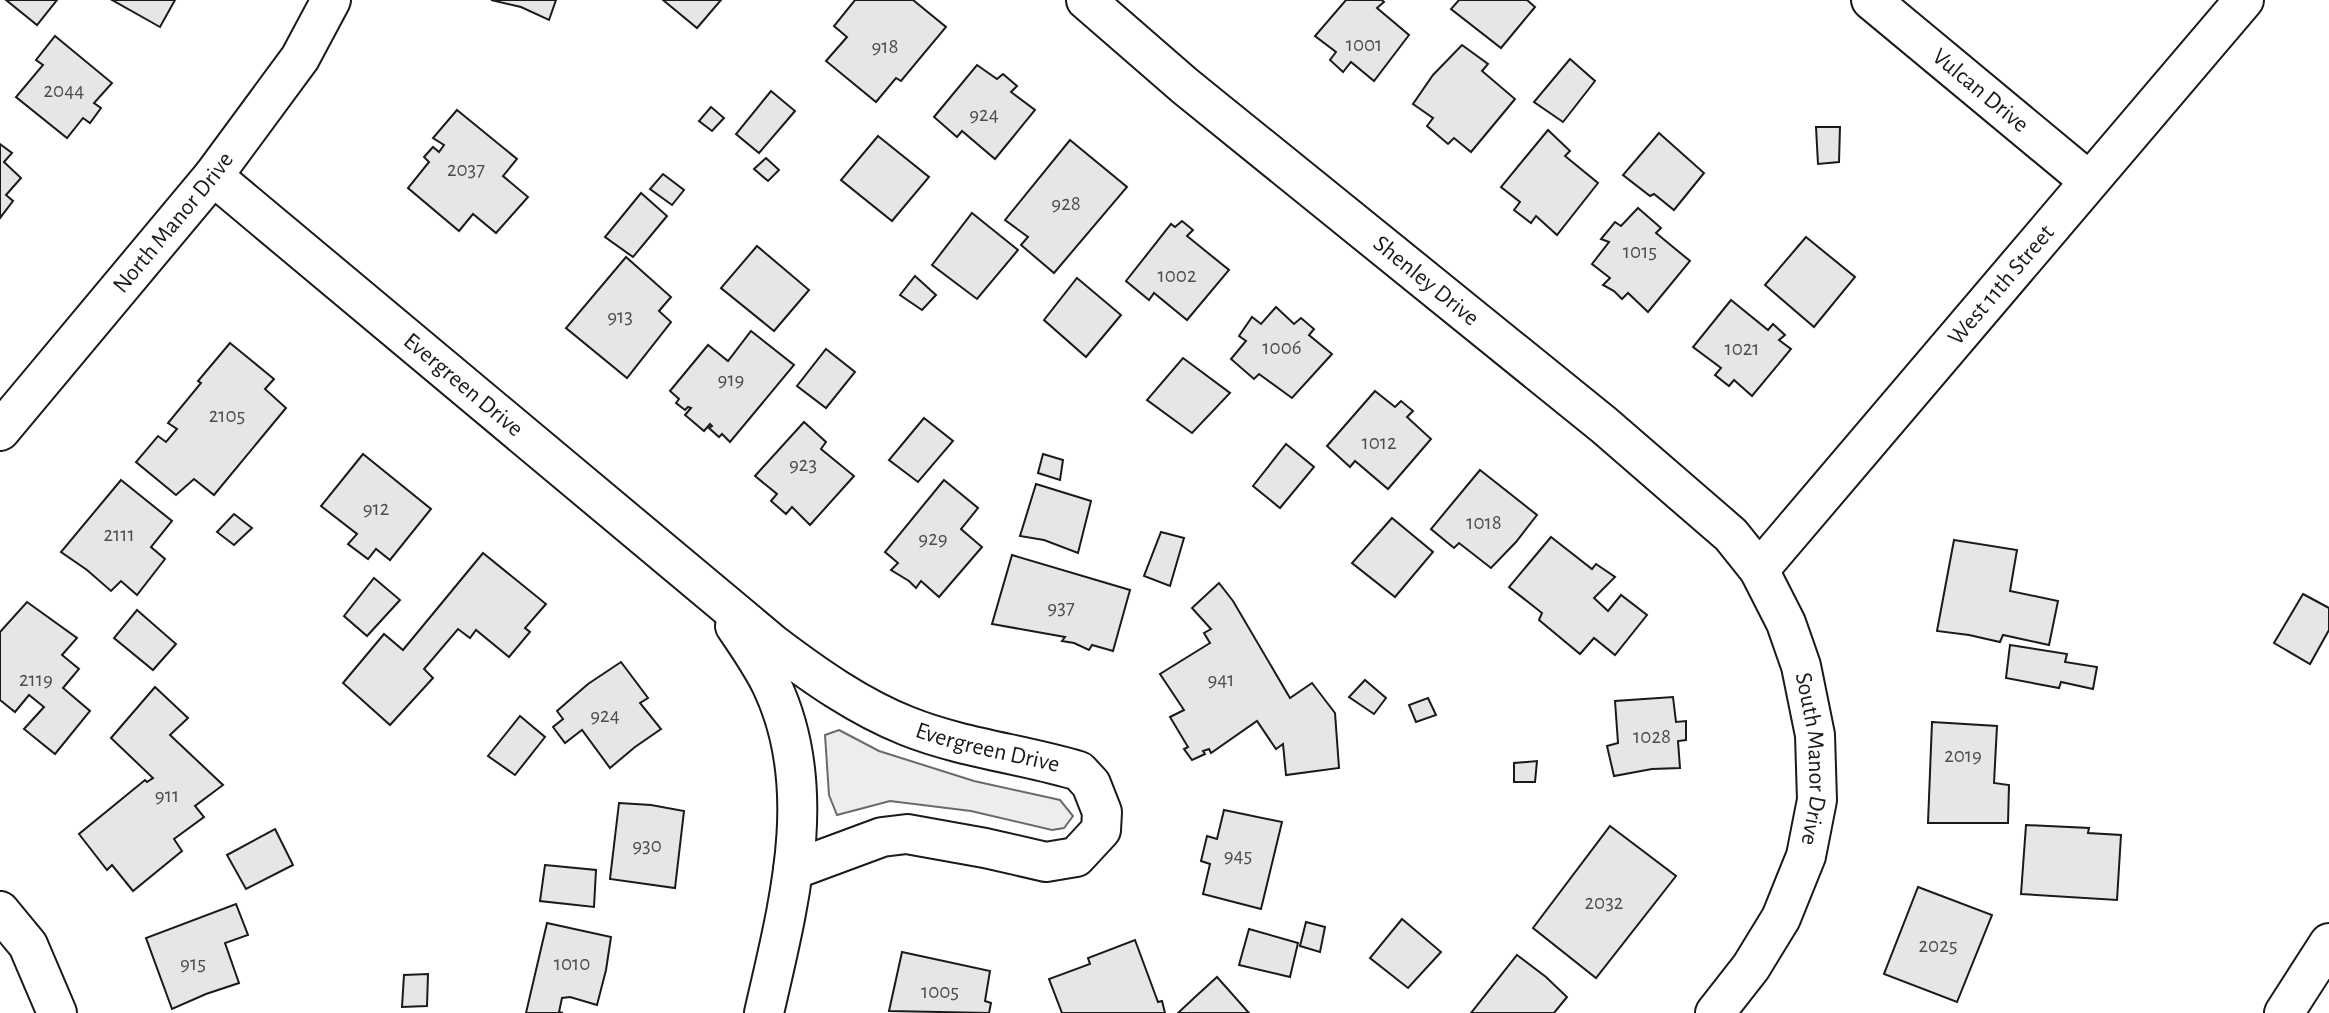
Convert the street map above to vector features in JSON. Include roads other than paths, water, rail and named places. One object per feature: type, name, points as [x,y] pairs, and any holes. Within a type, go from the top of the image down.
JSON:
[{"type":"street","name":"North Manor Drive","points":[[0,431],[213,176],[300,58],[331,0]]},
{"type":"street","name":"Shenley Drive","points":[[1086,0],[1185,86],[1604,425],[1731,535],[1759,569]]},
{"type":"street","name":"Vulcan Drive","points":[[1871,0],[2089,181]]},
{"type":"street","name":"West 11th Street","points":[[1759,569],[2244,0]]},
{"type":"street","name":"Evergreen Drive","points":[[213,176],[810,672],[872,710],[908,727],[1079,771],[1091,784],[1102,812],[1101,830],[1076,857],[1067,859],[1046,862],[907,834],[882,837],[793,870]]},
{"type":"street","name":"South Manor Drive","points":[[1715,1013],[1751,967],[1781,918],[1806,856],[1817,800],[1815,735],[1804,677],[1786,623],[1759,569]]},
{"type":"street","name":"Evergreen Drive","points":[[712,593],[752,650],[772,687],[786,726],[792,754],[799,814],[793,870],[764,1013]]},
{"type":"street","points":[[0,911],[28,945],[57,1013]]},
{"type":"street","points":[[2284,1013],[2329,943]]}]
